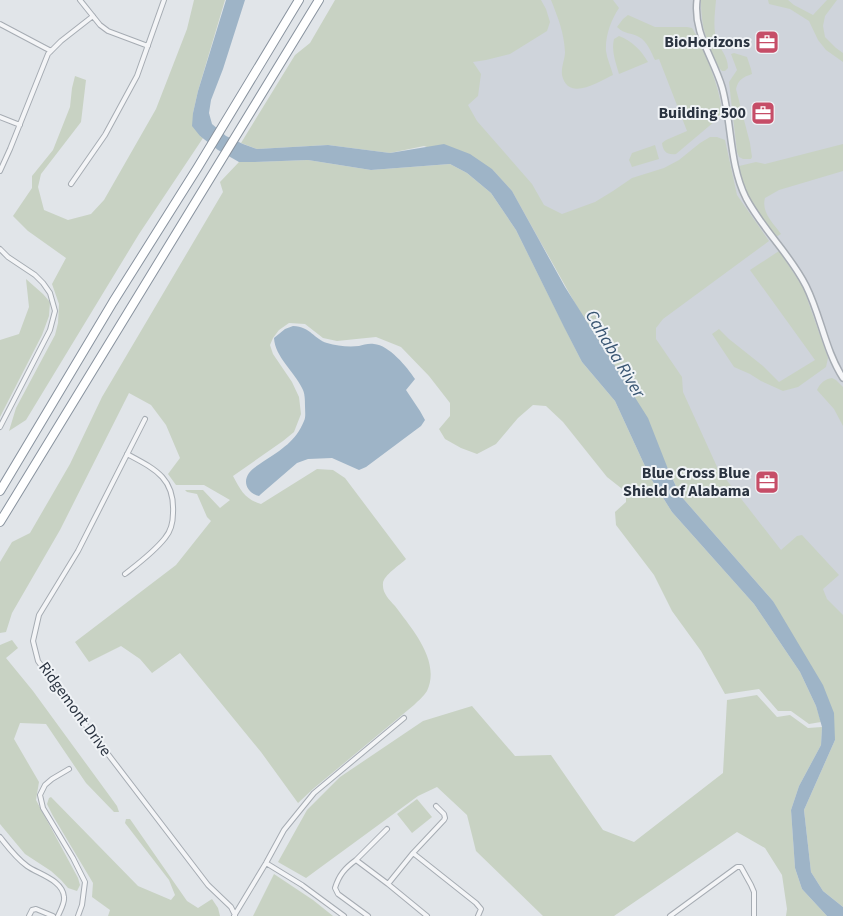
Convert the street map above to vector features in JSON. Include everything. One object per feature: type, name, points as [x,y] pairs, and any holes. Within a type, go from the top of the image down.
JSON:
[{"type":"highway","points":[[0,491],[113,302],[198,167],[299,0]]},
{"type":"highway","points":[[0,522],[319,0]]},
{"type":"street","points":[[80,0],[104,28],[112,33],[148,46]]},
{"type":"street","points":[[71,184],[111,126],[137,76],[164,0]]},
{"type":"street","points":[[697,0],[696,10],[700,34],[721,86],[740,184],[753,210],[791,260],[806,285],[832,359],[843,378]]},
{"type":"street","points":[[0,171],[51,51],[93,16]]},
{"type":"street","points":[[0,24],[51,51]]},
{"type":"street","points":[[0,117],[20,125]]},
{"type":"street","points":[[0,249],[43,283],[50,293],[55,311],[50,330],[0,428]]},
{"type":"street","name":"Ridgemont Drive","points":[[145,419],[78,551],[39,615],[33,641],[38,661],[62,694],[208,885],[231,907],[234,915]]},
{"type":"street","points":[[125,574],[152,553],[166,537],[173,523],[174,504],[169,486],[159,474],[127,454]]},
{"type":"street","points":[[234,915],[284,830],[314,793],[404,718]]},
{"type":"street","points":[[69,770],[45,785],[40,795],[42,808],[86,882],[78,916]]},
{"type":"street","points":[[388,884],[445,818],[444,814],[436,806]]},
{"type":"street","points":[[368,916],[338,894],[335,888],[337,881],[347,866],[356,860],[387,829]]},
{"type":"street","points":[[0,837],[28,867],[60,887],[64,898],[58,916]]},
{"type":"street","points":[[413,853],[476,903],[481,909],[478,916]]},
{"type":"street","points":[[356,860],[427,916]]},
{"type":"street","points":[[266,863],[302,885],[344,916]]},
{"type":"street","points":[[670,916],[737,867],[741,867],[754,892],[754,916]]},
{"type":"street","points":[[28,916],[32,910],[36,909],[53,916]]},
{"type":"shaded area","points":[[413,0],[843,0],[843,696],[447,103]]},
{"type":"green space","points":[[194,0],[225,0],[193,113],[200,136],[203,138],[139,234],[26,420],[9,431],[16,408],[55,335],[59,304],[52,284],[66,258],[28,231],[13,216],[32,188],[32,176],[53,150],[70,107],[75,76],[86,80],[81,122],[41,174],[38,187],[44,210],[68,220],[91,214],[104,200],[156,109],[187,29]]},
{"type":"green space","points":[[335,0],[541,0],[550,22],[547,31],[510,54],[473,62],[481,74],[478,96],[468,105],[477,121],[532,184],[544,205],[562,214],[595,202],[632,178],[664,168],[679,160],[710,137],[725,140],[737,195],[769,241],[663,319],[656,328],[656,339],[682,377],[683,392],[718,469],[781,550],[797,536],[802,535],[839,575],[823,589],[827,599],[843,615],[843,907],[823,891],[811,872],[804,810],[835,740],[773,601],[680,495],[668,469],[512,191],[492,169],[424,146],[390,153],[328,145],[257,149],[241,143],[295,55],[310,43]]},
{"type":"green space","points":[[551,0],[613,0],[619,8],[609,28],[606,45],[613,75],[584,88],[577,89],[565,83],[562,75],[565,52],[563,38]]},
{"type":"green space","points":[[701,0],[716,0],[715,33],[717,42],[727,59],[728,68],[725,71],[719,68],[708,43],[702,19]]},
{"type":"green space","points":[[768,0],[788,0],[813,15],[827,0],[837,0],[825,16],[823,26],[825,37],[843,53],[843,62],[826,50],[818,40],[809,21],[790,9],[769,4]]},
{"type":"green space","points":[[628,15],[655,27],[692,28],[712,71],[720,97],[721,116],[676,154],[666,152],[663,149],[662,143],[687,131],[659,59],[655,60],[642,39],[617,27]]},
{"type":"green space","points":[[619,36],[636,46],[648,62],[619,74],[613,48],[614,39]]},
{"type":"green space","points":[[734,53],[747,57],[752,74],[741,79],[736,89],[750,143],[751,159],[739,157],[737,152],[729,82],[737,70],[731,54]]},
{"type":"green space","points":[[843,144],[843,171],[779,190],[765,198],[766,213],[781,234],[776,237],[745,191],[739,166],[756,162],[765,164]]},
{"type":"green space","points":[[655,145],[659,159],[632,167],[629,160],[632,153]]},
{"type":"green space","points":[[308,160],[371,170],[450,164],[467,173],[491,193],[516,230],[582,362],[615,401],[650,477],[672,512],[754,604],[800,672],[816,706],[821,722],[809,724],[791,711],[778,711],[759,689],[725,694],[701,651],[672,611],[654,575],[616,525],[615,512],[626,502],[626,492],[607,477],[563,422],[546,406],[533,405],[518,418],[496,444],[477,454],[445,439],[439,429],[450,416],[450,403],[429,376],[401,347],[376,337],[337,341],[323,338],[305,324],[289,323],[279,330],[270,345],[273,354],[292,382],[299,397],[301,414],[294,432],[233,476],[244,494],[251,500],[261,504],[317,469],[333,470],[345,478],[406,559],[386,577],[383,587],[386,596],[416,635],[428,657],[430,680],[427,691],[421,698],[298,803],[261,752],[180,653],[152,673],[140,659],[121,646],[89,662],[75,642],[176,565],[211,521],[207,517],[197,494],[185,490],[203,490],[220,508],[230,500],[204,485],[176,485],[168,474],[180,458],[166,425],[151,405],[129,393],[60,530],[12,613],[6,632],[0,633],[0,562],[12,542],[30,533],[70,464],[102,397],[223,192],[220,182],[239,162]]},
{"type":"green space","points":[[779,251],[803,287],[828,358],[826,367],[798,387],[783,391],[734,367],[712,334],[719,329],[779,382],[815,360],[750,270]]},
{"type":"green space","points":[[26,279],[50,302],[49,316],[42,335],[0,417],[0,340],[19,334],[29,307]]},
{"type":"green space","points":[[832,378],[843,387],[843,426],[834,409],[817,390],[823,382]]},
{"type":"green space","points":[[12,640],[18,648],[6,658],[33,691],[117,806],[119,812],[114,812],[86,783],[46,724],[20,723],[14,739],[39,782],[36,800],[78,878],[80,885],[77,891],[68,888],[51,871],[25,854],[0,824],[0,645]]},
{"type":"green space","points":[[757,695],[777,717],[790,715],[808,728],[822,727],[821,745],[799,786],[791,810],[795,868],[802,889],[827,916],[786,916],[787,909],[782,875],[765,848],[737,832],[614,916],[543,916],[476,851],[467,815],[437,787],[418,796],[306,878],[278,862],[307,810],[340,777],[423,721],[472,706],[515,756],[551,755],[603,830],[634,842],[723,773],[727,700]]},
{"type":"green space","points":[[51,797],[138,886],[171,900],[175,895],[169,880],[125,823],[126,819],[130,819],[187,901],[198,908],[212,899],[218,908],[220,916],[108,916],[110,910],[92,897],[93,883],[47,804]]},
{"type":"green space","points":[[417,799],[432,817],[412,833],[397,814]]},
{"type":"green space","points":[[274,874],[313,900],[333,916],[253,916]]},
{"type":"water","points":[[226,0],[245,0],[211,100],[209,113],[212,124],[226,136],[257,149],[328,145],[390,153],[444,144],[470,154],[492,169],[512,191],[565,287],[648,418],[680,495],[773,601],[823,685],[834,713],[835,740],[804,810],[811,872],[823,891],[843,907],[843,916],[827,916],[802,889],[795,868],[791,810],[799,786],[821,745],[822,727],[816,706],[800,672],[754,604],[672,512],[650,477],[615,401],[582,362],[516,230],[491,193],[467,173],[450,164],[371,170],[308,160],[239,162],[218,150],[200,136],[192,126],[193,113]]},
{"type":"water","points":[[293,326],[308,331],[323,341],[339,346],[374,344],[386,348],[415,379],[406,390],[425,420],[421,426],[366,467],[359,470],[332,458],[308,459],[297,463],[259,496],[252,493],[247,487],[246,480],[249,473],[292,440],[301,428],[305,418],[303,390],[281,358],[274,338],[285,329]]},
{"type":"place","name":"BioHorizons","points":[[767,42]]},
{"type":"place","name":"Building 500","points":[[763,113]]},
{"type":"place","name":"Blue Cross Blue Shield of Alabama","points":[[767,482]]},
{"type":"water label","name":"Cahaba River","points":[[615,354]]}]
